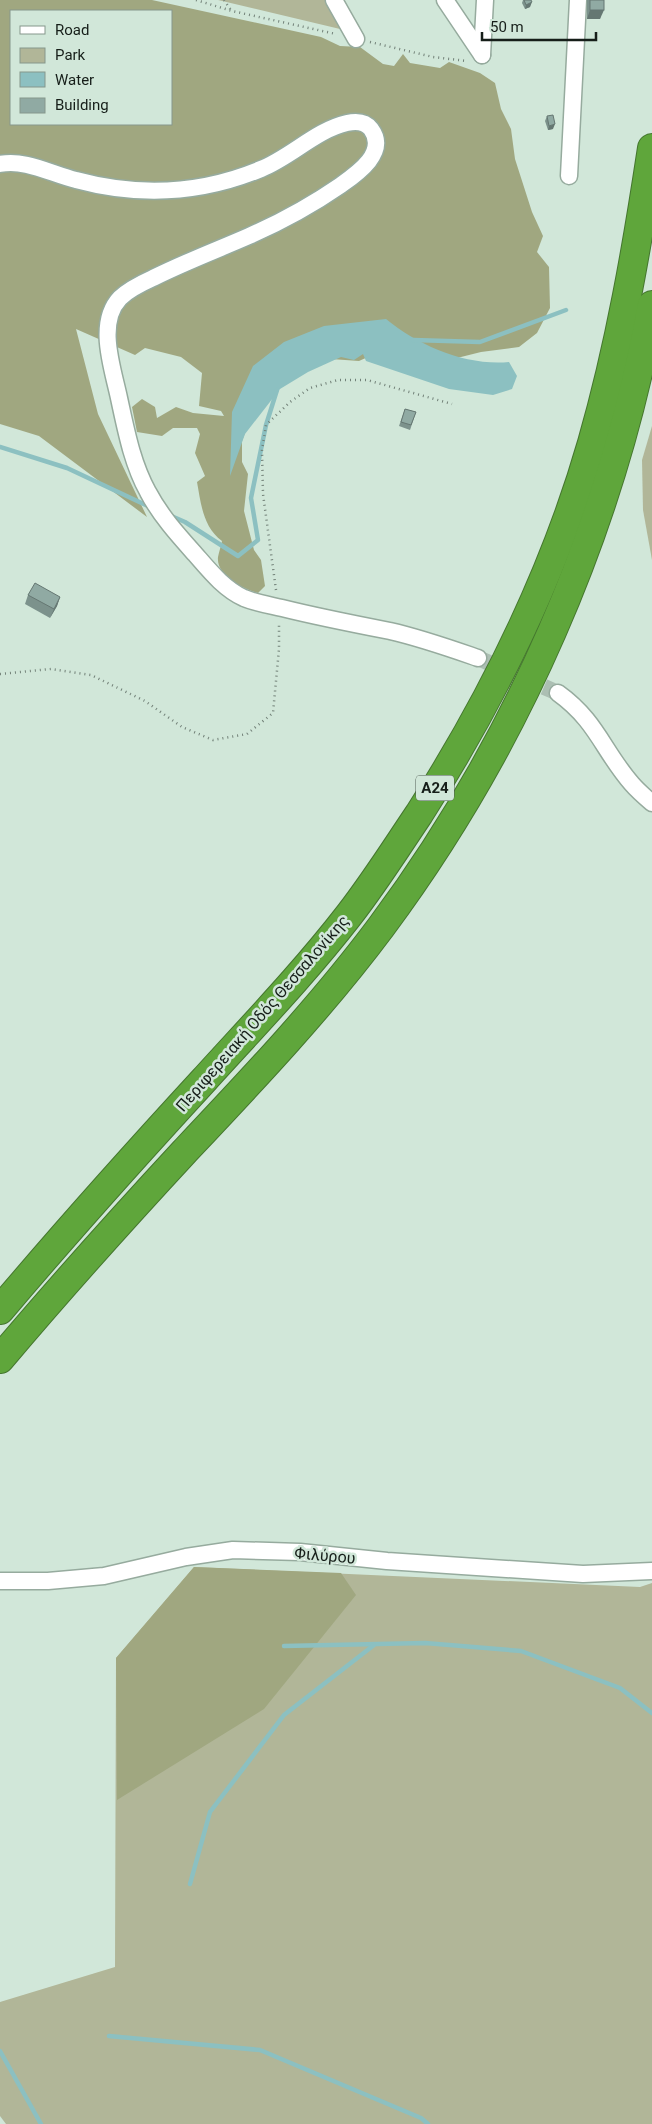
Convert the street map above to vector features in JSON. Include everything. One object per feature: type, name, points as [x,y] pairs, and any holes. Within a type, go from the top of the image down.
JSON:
[{"type":"highway","name":"Περιφερειακή Οδός Θεσσαλονίκης","points":[[0,1310],[90,1206],[293,982],[343,922],[396,849],[463,742],[523,627],[552,560],[580,480],[614,355],[634,262],[652,148]]},
{"type":"highway","name":"Περιφερειακή Οδός Θεσσαλονίκης","points":[[0,1359],[113,1230],[263,1067],[356,958],[405,894],[449,829],[506,729],[575,574],[606,489],[621,441],[636,384],[652,305]]},
{"type":"street","points":[[334,0],[356,39]]},
{"type":"street","points":[[445,0],[482,55],[485,0]]},
{"type":"street","points":[[569,176],[578,0]]},
{"type":"street","points":[[0,164],[27,164],[68,178],[121,190],[162,192],[186,190],[221,183],[264,168],[340,125],[360,122],[370,127],[376,139],[372,155],[361,170],[347,180],[283,220],[178,266],[129,291],[119,299],[112,308],[107,336],[118,392],[136,466],[148,492],[164,518],[211,572],[232,591],[245,598],[278,607],[429,641],[478,658]]},
{"type":"street","points":[[558,693],[576,706],[591,724],[632,784],[652,803]]},
{"type":"street","name":"Φιλύρου","points":[[0,1581],[48,1581],[104,1576],[186,1557],[233,1550],[300,1552],[394,1562],[583,1574],[652,1571]]},
{"type":"path","points":[[224,0],[232,11]]},
{"type":"path","points":[[0,674],[51,669],[91,675],[145,701],[182,727],[213,740],[247,734],[273,713],[279,649],[278,607],[263,494],[262,450],[266,425],[290,402],[310,388],[338,380],[367,380],[452,404]]},
{"type":"green space","points":[[0,0],[152,0],[321,37],[340,46],[360,47],[383,64],[394,66],[403,54],[410,63],[440,68],[449,62],[480,73],[495,83],[501,109],[511,129],[515,159],[532,212],[543,236],[537,252],[549,267],[550,308],[537,333],[519,347],[481,352],[413,369],[370,356],[359,361],[331,359],[289,364],[250,420],[242,441],[242,462],[248,474],[244,511],[254,550],[261,560],[265,586],[258,593],[232,581],[221,570],[218,557],[222,541],[207,522],[197,482],[205,476],[195,453],[200,434],[197,428],[173,428],[162,436],[137,432],[132,407],[142,399],[155,407],[157,418],[176,407],[193,413],[224,416],[221,411],[199,406],[202,373],[181,357],[145,348],[135,355],[76,329],[98,414],[147,517],[39,436],[0,424]]},
{"type":"green space","points":[[218,0],[328,0],[343,22],[340,29]]},
{"type":"green space","points":[[652,426],[652,560],[643,510],[642,460]]},
{"type":"green space","points":[[194,1567],[640,1587],[652,1583],[652,2124],[6,2124],[0,2116],[0,2002],[115,1967],[116,1658]]},
{"type":"green space","points":[[194,1567],[341,1573],[356,1595],[264,1709],[117,1800],[116,1658]]},
{"type":"water","points":[[386,319],[413,338],[444,352],[476,361],[509,362],[517,376],[512,389],[493,395],[449,389],[366,361],[363,354],[354,360],[341,357],[308,372],[280,389],[245,434],[230,476],[232,412],[253,366],[284,342],[324,326]]},
{"type":"building","points":[[524,0],[531,0],[532,2],[526,5]]},
{"type":"building","points":[[590,0],[604,0],[604,10],[590,10]]},
{"type":"building","points":[[553,115],[555,124],[549,126],[547,116]]},
{"type":"building","points":[[405,409],[416,412],[411,425],[401,422]]},
{"type":"building","points":[[35,583],[60,597],[54,609],[28,595]]},
{"type":"waterway","points":[[413,340],[480,342],[566,310]]},
{"type":"waterway","points":[[169,515],[185,522],[238,556],[258,540],[251,498],[266,425],[277,390]]},
{"type":"waterway","points":[[0,447],[67,468],[150,507]]},
{"type":"waterway","points":[[284,1646],[425,1643],[521,1651],[620,1688],[652,1713]]},
{"type":"waterway","points":[[190,1884],[210,1812],[284,1715],[374,1645]]},
{"type":"waterway","points":[[109,2036],[260,2050],[421,2118],[428,2124]]},
{"type":"waterway","points":[[0,2051],[41,2124]]},
{"type":"tunnel","points":[[478,658],[558,693]]}]
